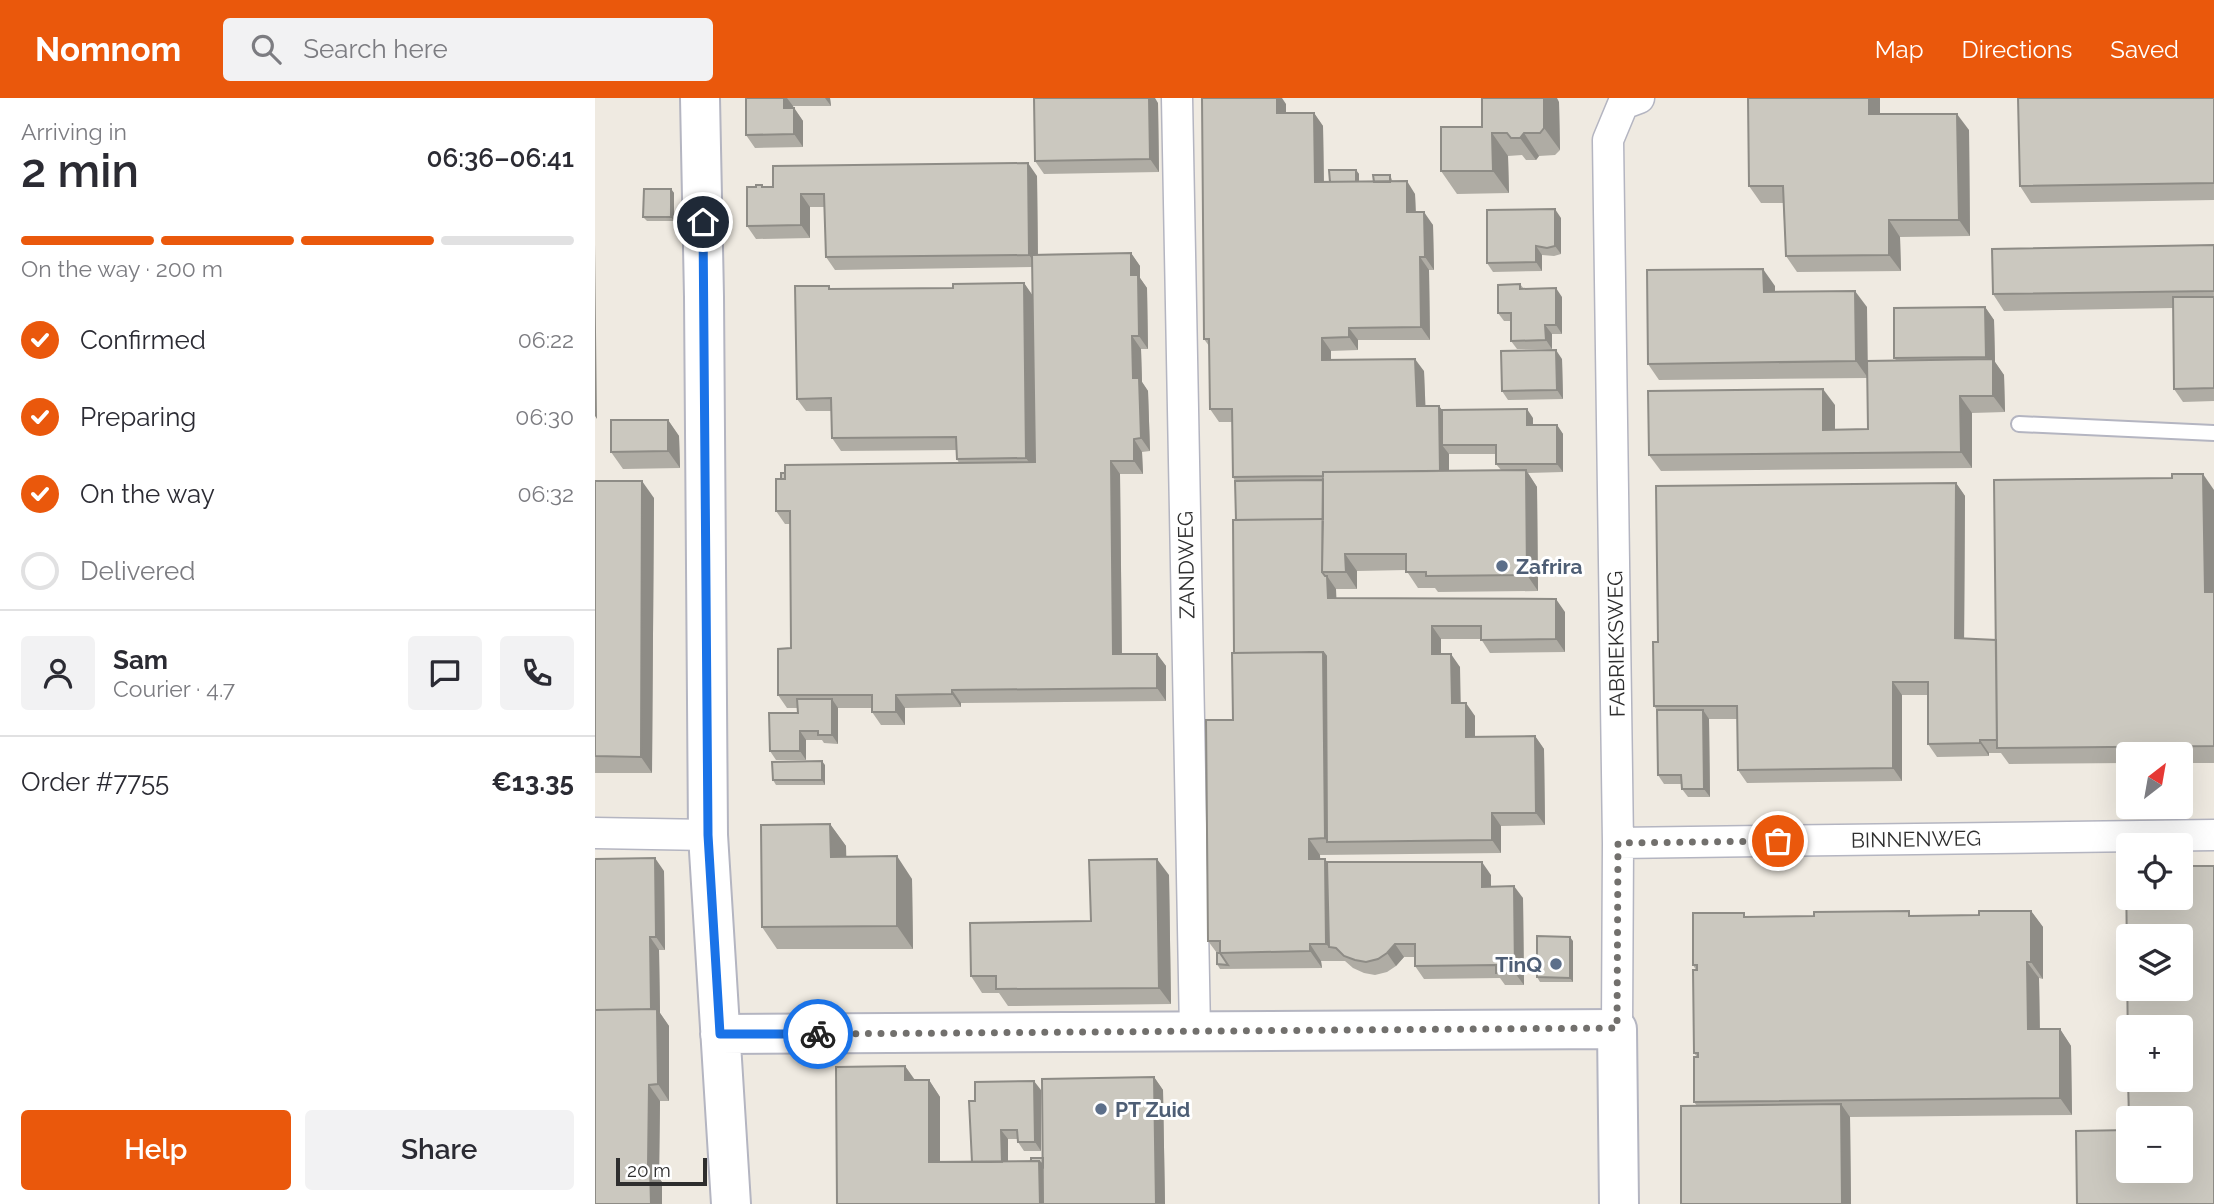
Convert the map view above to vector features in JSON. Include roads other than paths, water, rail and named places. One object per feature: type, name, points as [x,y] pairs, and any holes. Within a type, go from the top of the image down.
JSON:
[{"type":"street","points":[[700,98],[705,311],[708,835],[731,1204]]},
{"type":"street","name":"ZANDWEG","points":[[1177,98],[1195,1031]]},
{"type":"street","name":"FABRIEKSWEG","points":[[1619,1204],[1618,843],[1608,140],[1623,104],[1639,98]]},
{"type":"street","points":[[595,834],[708,835]]},
{"type":"street","name":"BINNENWEG","points":[[1618,843],[2214,835]]},
{"type":"street","points":[[720,1034],[1617,1028]]},
{"type":"lane","points":[[2019,424],[2214,433]]},
{"type":"place","name":"Zafrira","points":[[1502,566]]},
{"type":"place","name":"TinQ","points":[[1556,964]]},
{"type":"place","name":"PT Zuid","points":[[1101,1109]]}]
